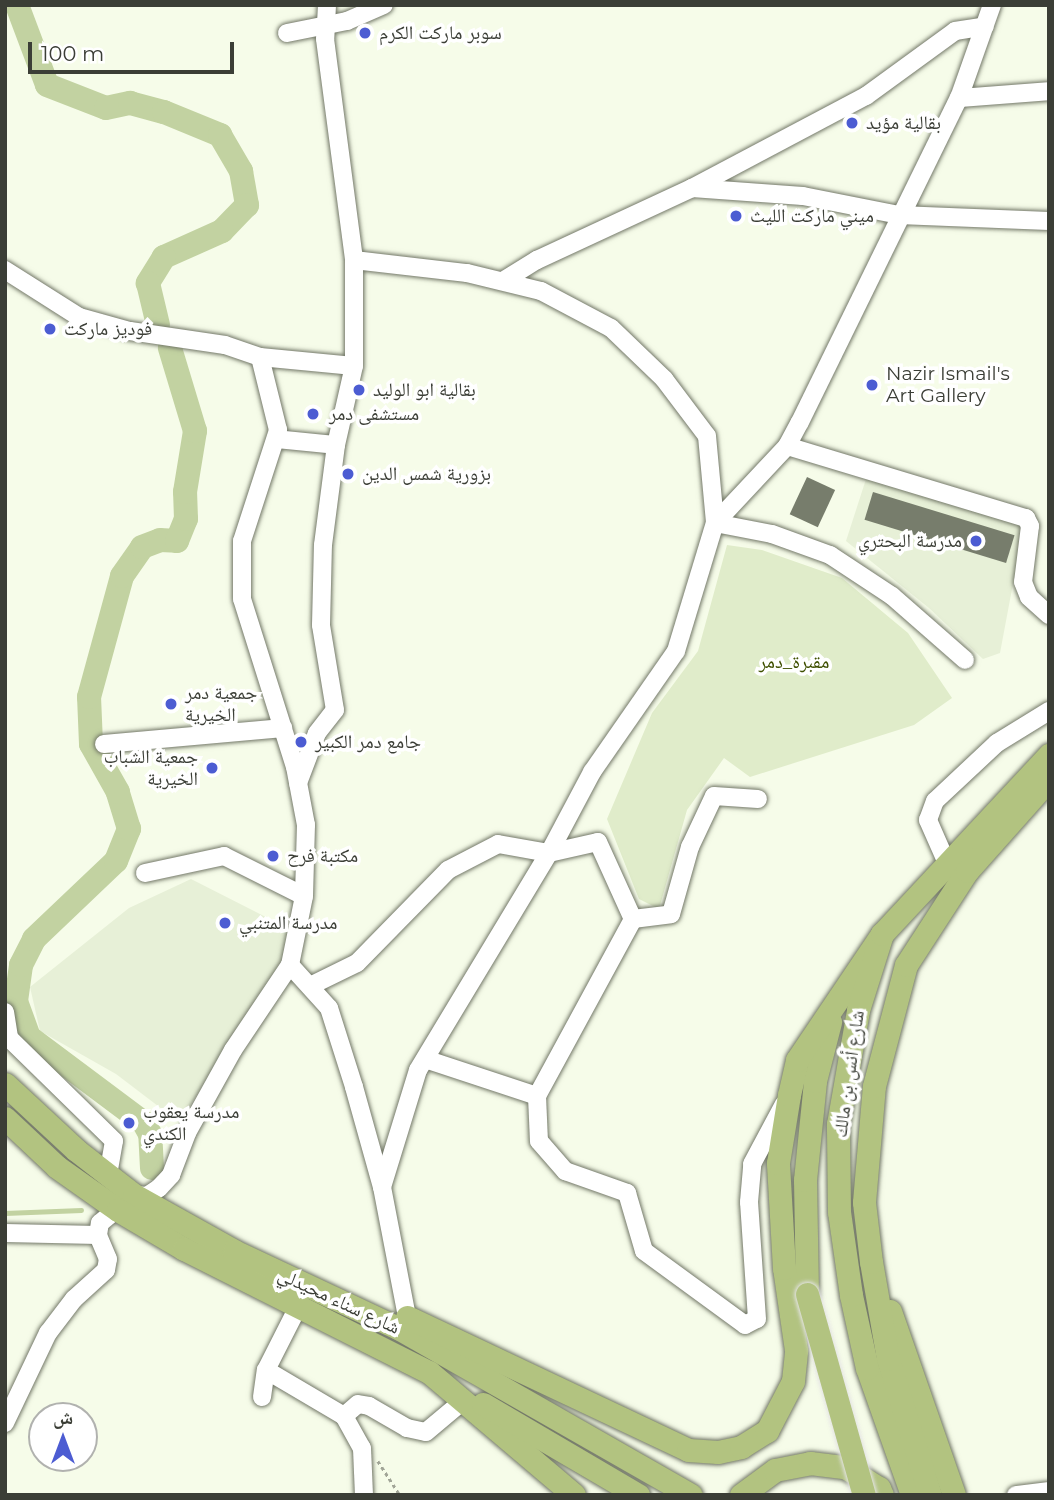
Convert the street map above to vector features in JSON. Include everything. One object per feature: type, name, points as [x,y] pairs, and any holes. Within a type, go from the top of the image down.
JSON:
[{"type":"main road","name":"شارع أنس بن مالك","points":[[930,1495],[888,1359],[871,1262],[864,1202],[874,1086],[906,965],[954,863],[1049,755]]},
{"type":"main road","name":"شارع أنس بن مالك","points":[[912,1495],[867,1368],[850,1294],[839,1212],[838,1124],[858,1010],[882,934],[954,863],[1049,779]]},
{"type":"main road","points":[[402,1323],[688,1450],[718,1452],[741,1447],[767,1431],[793,1381],[796,1350],[784,1268],[778,1163],[797,1060],[882,934]]},
{"type":"main road","points":[[834,1005],[815,1081],[805,1180],[807,1294],[864,1495]]},
{"type":"main road","name":"شارع سناء محيدلي","points":[[5,1084],[108,1176],[126,1203],[402,1323],[691,1495]]},
{"type":"main road","points":[[5,1118],[57,1167],[126,1203],[184,1249],[300,1303],[387,1349],[638,1495]]},
{"type":"main road","points":[[871,1262],[954,1495]]},
{"type":"main road","points":[[429,1372],[574,1495]]},
{"type":"main road","points":[[741,1495],[775,1470],[810,1463],[845,1467],[879,1488],[882,1495]]},
{"type":"street","points":[[298,782],[317,733],[335,710],[321,625],[323,545],[335,445],[355,366],[355,260],[325,24],[327,5]]},
{"type":"street","points":[[287,33],[347,21],[384,5]]},
{"type":"street","points":[[715,523],[787,446],[959,98],[992,5]]},
{"type":"street","points":[[503,281],[537,260],[692,188],[866,96],[955,31],[985,26]]},
{"type":"street","points":[[959,98],[1049,91]]},
{"type":"street","points":[[692,188],[803,196],[899,215],[1049,221]]},
{"type":"street","points":[[355,260],[467,272],[541,291],[611,328],[664,379],[707,436],[715,523],[676,651],[592,772],[549,853],[425,1059],[382,1187]]},
{"type":"street","points":[[5,270],[79,317],[130,331],[225,345],[260,357],[355,366]]},
{"type":"street","points":[[5,1423],[48,1333],[74,1299],[106,1270],[108,1259],[98,1235],[100,1223],[126,1203],[147,1196],[171,1175],[187,1133],[233,1050],[290,965],[304,896],[306,825],[298,782],[283,728],[242,599],[242,541],[278,430],[260,357]]},
{"type":"street","points":[[276,439],[335,445]]},
{"type":"street","points":[[787,446],[1026,518],[1030,526],[1023,582],[1029,597],[1049,615]]},
{"type":"street","points":[[715,523],[772,534],[830,555],[892,596],[965,660]]},
{"type":"street","points":[[954,863],[928,820],[935,801],[998,743],[1049,711]]},
{"type":"street","points":[[104,744],[283,728]]},
{"type":"street","points":[[633,919],[671,914],[690,847],[714,796],[758,799]]},
{"type":"street","points":[[310,986],[357,963],[448,870],[498,844],[549,853],[598,842],[633,919]]},
{"type":"street","points":[[145,873],[224,856],[304,896]]},
{"type":"street","points":[[633,919],[537,1096],[539,1141],[565,1171],[627,1193],[644,1251],[707,1301],[748,1326],[757,1319],[749,1202],[752,1164],[789,1095]]},
{"type":"street","points":[[290,965],[330,1008],[382,1187],[402,1323],[387,1349]]},
{"type":"street","points":[[5,1012],[9,1038],[114,1141],[108,1176]]},
{"type":"street","points":[[425,1059],[537,1096]]},
{"type":"street","points":[[5,1233],[98,1235]]},
{"type":"street","points":[[262,1397],[266,1370],[300,1303]]},
{"type":"street","points":[[266,1370],[344,1416],[362,1448],[364,1495]]},
{"type":"street","points":[[344,1416],[358,1404],[369,1406],[407,1429],[426,1432],[463,1401]]},
{"type":"street","points":[[1016,1495],[1049,1491]]},
{"type":"shaded area","points":[[867,476],[1024,525],[1000,653],[983,659],[929,608],[846,541]]},
{"type":"shaded area","points":[[191,879],[301,935],[179,1122],[116,1074],[40,1031],[30,987],[129,908]]},
{"type":"green space","name":"مقبرة_دمر","points":[[727,545],[762,550],[842,578],[908,633],[952,698],[914,725],[750,777],[724,758],[687,810],[659,909],[639,899],[607,819],[652,713],[698,651]]},
{"type":"building","points":[[807,477],[835,490],[818,527],[790,514]]},
{"type":"building","points":[[873,492],[1015,535],[1006,563],[865,520]]},
{"type":"waterway","points":[[17,5],[47,85],[106,108],[130,103],[164,112],[220,135],[241,171],[247,205],[222,231],[164,257],[148,283],[158,325]]},
{"type":"waterway","points":[[152,1168],[150,1134],[144,1123],[29,1037],[16,1001],[21,965],[34,939],[116,861],[129,829],[118,792],[91,744],[89,697],[122,576],[142,547],[160,540],[177,541],[186,519],[185,492],[195,431],[170,348]]},
{"type":"waterway","points":[[5,1213],[81,1210]]},
{"type":"place","name":"سوبر ماركت الكرم","points":[[365,33]]},
{"type":"place","name":"بقالية مؤيد","points":[[852,123]]},
{"type":"place","name":"ميني ماركت الليث","points":[[736,216]]},
{"type":"place","name":"فوديز ماركت","points":[[50,329]]},
{"type":"place","name":"Nazir Ismail's Art Gallery","points":[[872,385]]},
{"type":"place","name":"بقالية ابو الوليد","points":[[359,390]]},
{"type":"place","name":"مستشفى دمر","points":[[313,414]]},
{"type":"place","name":"بزورية شمس الدين","points":[[348,474]]},
{"type":"place","name":"مدرسة البحتري","points":[[976,541]]},
{"type":"place","name":"جمعية دمر الخيرية","points":[[171,704]]},
{"type":"place","name":"جامع دمر الكبير","points":[[301,742]]},
{"type":"place","name":"جمعية الشباب الخيرية","points":[[212,768]]},
{"type":"place","name":"مكتبة فرح","points":[[273,856]]},
{"type":"place","name":"مدرسة المتنبي","points":[[225,923]]},
{"type":"place","name":"مدرسة يعقوب الكندي","points":[[129,1123]]}]
